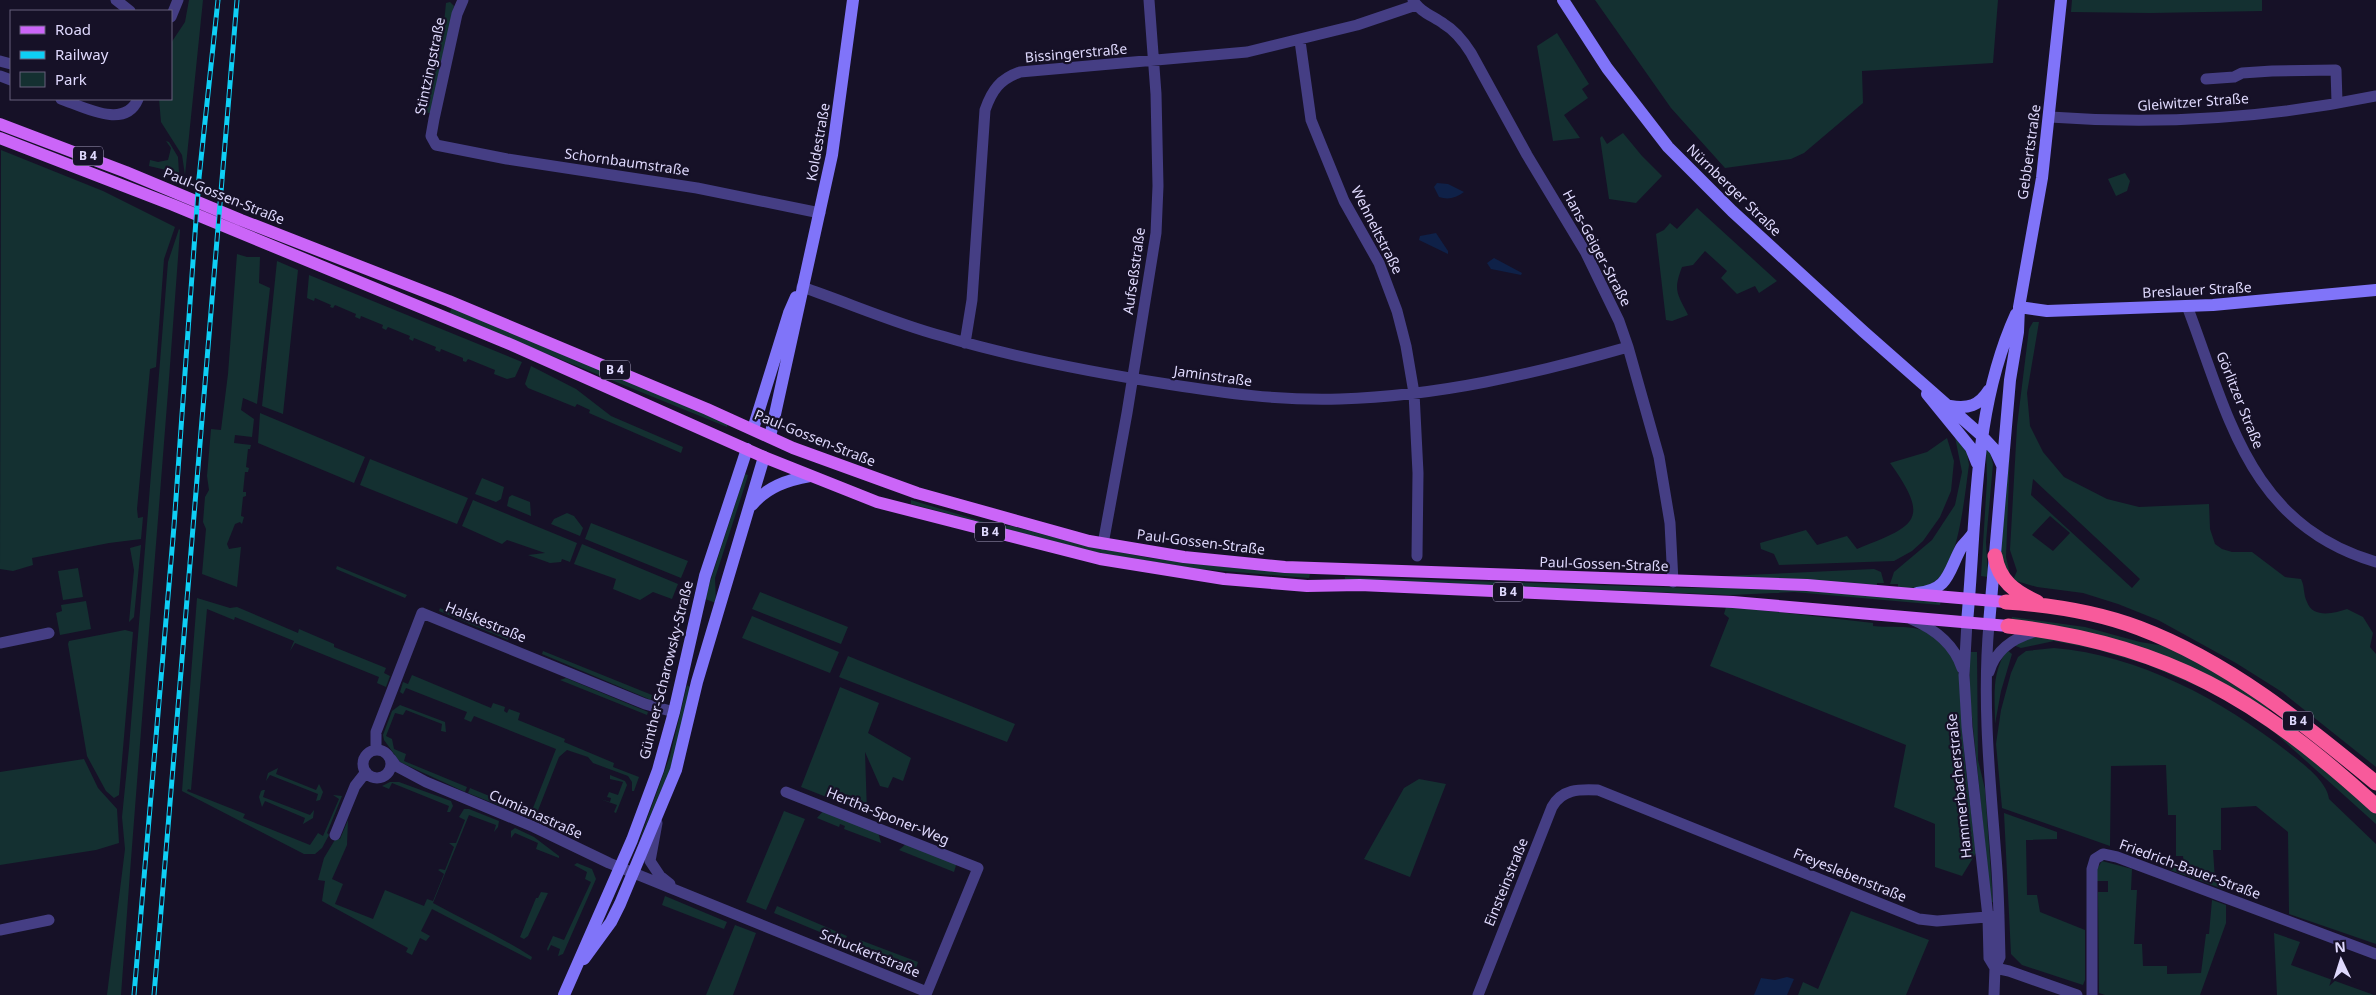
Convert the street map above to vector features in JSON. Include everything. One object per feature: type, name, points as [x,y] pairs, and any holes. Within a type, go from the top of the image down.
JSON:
[{"type":"highway","points":[[1995,556],[1999,573],[2013,589],[2049,607]]},
{"type":"highway","name":"B 4","points":[[1998,601],[2092,614],[2138,628],[2216,664],[2250,686],[2317,735],[2376,783]]},
{"type":"highway","name":"B 4","points":[[2008,626],[2045,630],[2094,639],[2136,651],[2187,671],[2221,688],[2283,728],[2323,759],[2376,806]]},
{"type":"main road","name":"Paul-Gossen-Straße","points":[[0,124],[240,226],[431,312],[810,476],[877,502],[1100,559],[1224,579],[1291,585],[1360,585],[1694,599],[2008,626]]},
{"type":"main road","name":"Paul-Gossen-Straße","points":[[0,138],[174,199]]},
{"type":"main road","name":"Paul-Gossen-Straße","points":[[240,226],[437,296],[753,429],[793,448],[918,493],[1103,544],[1184,558],[1293,567],[1673,582],[1807,585],[1998,601]]},
{"type":"main road","points":[[431,312],[437,296]]},
{"type":"main road","name":"Günther-Scharowsky-Straße","points":[[747,449],[753,429]]},
{"type":"main road","name":"Koldestraße","points":[[764,457],[770,437]]},
{"type":"main road","points":[[915,512],[909,505],[909,499],[913,494],[918,493]]},
{"type":"main road","points":[[1291,585],[1299,576],[1297,570],[1293,567]]},
{"type":"street","points":[[116,0],[129,10]]},
{"type":"street","points":[[172,15],[178,0]]},
{"type":"street","name":"Stintzingstraße","points":[[432,140],[433,125],[455,21],[463,0]]},
{"type":"street","name":"Koldestraße","points":[[770,437],[794,334],[802,286],[820,213],[832,151],[853,0]]},
{"type":"street","name":"Aufseßstraße","points":[[1103,544],[1133,379],[1156,233],[1156,94],[1149,0]]},
{"type":"street","name":"Nürnberger Straße","points":[[1563,0],[1607,68],[1668,147],[1732,211],[1913,377],[1950,406],[1981,435],[1995,450],[2002,465]]},
{"type":"street","name":"Gebbertstraße","points":[[2002,465],[2019,307],[2042,178],[2050,118],[2061,0]]},
{"type":"street","name":"Bissingerstraße","points":[[965,342],[972,300],[982,140],[986,110],[990,96],[998,85],[1009,76],[1020,72],[1153,62],[1248,52],[1300,41],[1372,20],[1414,3]]},
{"type":"street","name":"Hans-Geiger-Straße","points":[[1414,3],[1445,24],[1460,38],[1471,53],[1523,148],[1586,253],[1606,292],[1628,347],[1659,457],[1670,528],[1673,582]]},
{"type":"street","name":"Wehneltstraße","points":[[1300,41],[1311,120],[1344,201],[1379,263],[1389,286],[1406,346],[1414,393],[1418,473],[1417,556]]},
{"type":"street","name":"Gleiwitzer Straße","points":[[2206,79],[2234,77],[2242,73],[2336,70],[2337,102]]},
{"type":"street","name":"Gleiwitzer Straße","points":[[2050,118],[2177,120],[2292,109],[2376,96]]},
{"type":"street","points":[[64,100],[117,116],[129,112],[137,100]]},
{"type":"street","name":"Schornbaumstraße","points":[[432,140],[436,145],[452,149],[697,188],[820,213]]},
{"type":"street","name":"Koldestraße","points":[[753,429],[789,313],[802,286]]},
{"type":"street","name":"Jaminstraße","points":[[802,286],[878,315],[1016,356],[1133,379],[1238,395],[1340,399],[1414,393],[1473,385],[1539,372],[1628,347]]},
{"type":"street","name":"Breslauer Straße","points":[[2019,307],[2047,311],[2187,306],[2376,290]]},
{"type":"street","name":"Görlitzer Straße","points":[[2187,306],[2212,378],[2241,449],[2263,483],[2304,528],[2333,546],[2376,562]]},
{"type":"street","name":"Gebbertstraße","points":[[1973,533],[1977,464],[1981,435],[1993,381],[2008,330],[2019,307]]},
{"type":"street","name":"Nürnberger Straße","points":[[1913,377],[1971,448],[1977,464]]},
{"type":"street","points":[[1950,406],[1967,408],[1976,405],[1988,392],[1993,381]]},
{"type":"street","name":"Günther-Scharowsky-Straße","points":[[564,995],[620,868],[658,770],[674,712],[705,576],[747,449]]},
{"type":"street","name":"Günther-Scharowsky-Straße","points":[[576,969],[611,922],[658,817],[676,770],[697,682],[764,457]]},
{"type":"street","points":[[1989,624],[1998,601],[1993,579],[2002,465]]},
{"type":"street","points":[[750,507],[772,487],[790,480],[810,476]]},
{"type":"street","points":[[1914,594],[1931,590],[1946,581],[1960,549],[1973,533]]},
{"type":"street","points":[[1969,599],[1973,533]]},
{"type":"street","name":"Hammerbacherstraße","points":[[1969,599],[1964,675],[1967,727],[2000,957],[1995,968],[1994,995]]},
{"type":"street","name":"Halskestraße","points":[[376,749],[376,732],[422,612],[647,704],[674,712]]},
{"type":"street","name":"Paul-Gossen-Straße","points":[[1903,616],[1922,624],[1944,638],[1959,657],[1964,675]]},
{"type":"street","name":"Hammerbacherstraße","points":[[1989,624],[1986,739],[1994,916]]},
{"type":"street","name":"Hammerbacherstraße","points":[[1986,684],[1996,657],[2008,644],[2021,636],[2045,630]]},
{"type":"street","points":[[0,643],[49,633]]},
{"type":"street","points":[[684,664],[686,677],[697,682]]},
{"type":"street","points":[[335,835],[355,786],[366,772],[364,759],[368,752],[376,749]]},
{"type":"street","name":"Cumianastraße","points":[[376,749],[384,751],[396,766],[426,782],[633,873]]},
{"type":"street","points":[[382,777],[391,768],[391,759]]},
{"type":"street","name":"Cumianastraße","points":[[366,772],[373,777],[392,776],[426,782]]},
{"type":"street","name":"Freyeslebenstraße","points":[[1573,791],[1598,790],[1919,919],[1937,921],[1994,916]]},
{"type":"street","name":"Einsteinstraße","points":[[1478,995],[1552,807],[1561,795],[1573,791]]},
{"type":"street","name":"Hertha-Sponer-Weg","points":[[786,792],[978,868]]},
{"type":"street","name":"Schuckertstraße","points":[[658,817],[650,861],[660,876],[677,890]]},
{"type":"street","name":"Friedrich-Bauer-Straße","points":[[2092,995],[2092,869],[2095,859],[2103,854],[2117,857],[2376,954]]},
{"type":"street","name":"Schuckertstraße","points":[[633,873],[927,992],[978,868]]},
{"type":"street","points":[[0,930],[49,920]]},
{"type":"street","points":[[1995,968],[2009,971],[2076,995]]},
{"type":"green space","points":[[189,0],[203,0],[185,175],[182,155],[161,122],[159,100],[172,100],[172,42],[185,22]]},
{"type":"green space","points":[[1595,0],[1998,0],[1993,63],[1862,71],[1863,103],[1804,153],[1791,159],[1725,168],[1671,108]]},
{"type":"green space","points":[[2072,0],[2262,0],[2262,11],[2071,12]]},
{"type":"green space","points":[[450,2],[454,6],[431,113],[420,112],[444,23],[446,3]]},
{"type":"green space","points":[[1557,33],[1589,84],[1582,89],[1588,98],[1564,115],[1580,138],[1553,141],[1537,46]]},
{"type":"green space","points":[[1623,133],[1662,176],[1636,203],[1609,199],[1600,138],[1602,136],[1607,144]]},
{"type":"green space","points":[[166,141],[169,142],[178,157],[179,173],[149,166],[150,160],[158,162],[168,160],[171,148]]},
{"type":"green space","points":[[1,150],[103,191],[175,227],[164,259],[156,367],[150,369],[137,509],[138,518],[143,517],[141,539],[109,543],[32,558],[33,565],[13,571],[0,569]]},
{"type":"green space","points":[[2125,173],[2130,181],[2127,191],[2116,196],[2108,179]]},
{"type":"green space","points":[[1697,208],[1777,281],[1759,293],[1755,286],[1737,294],[1721,278],[1727,271],[1705,251],[1693,265],[1682,267],[1679,275],[1678,292],[1688,315],[1672,321],[1666,320],[1656,234],[1664,230],[1670,223],[1677,229]]},
{"type":"green space","points":[[179,229],[121,995],[107,995],[125,849],[122,817],[168,262]]},
{"type":"green space","points":[[237,254],[247,257],[260,257],[259,283],[270,288],[257,404],[243,398],[241,410],[254,419],[252,437],[235,435],[234,443],[251,445],[250,449],[248,449],[246,467],[249,468],[248,472],[245,472],[243,492],[246,492],[246,496],[243,497],[241,516],[244,517],[242,524],[240,522],[235,524],[227,544],[229,549],[241,547],[237,587],[202,574],[206,529],[203,522],[205,497],[209,490],[207,476],[211,429],[221,430],[228,374]]},
{"type":"green space","points":[[277,261],[298,270],[283,414],[262,406]]},
{"type":"green space","points":[[309,275],[522,362],[515,377],[507,379],[494,374],[495,370],[468,359],[466,362],[463,361],[463,358],[441,349],[440,352],[435,350],[436,347],[414,338],[413,341],[409,339],[410,336],[388,327],[386,330],[382,328],[383,325],[361,316],[360,319],[355,317],[356,314],[335,305],[333,308],[330,307],[331,305],[315,298],[314,301],[307,298]]},
{"type":"green space","points":[[452,308],[728,423],[727,427],[449,314]]},
{"type":"green space","points":[[2033,322],[2039,322],[2027,393],[2030,426],[2043,452],[2064,477],[2107,499],[2139,507],[2209,504],[2210,529],[2215,544],[2222,549],[2232,552],[2252,552],[2285,577],[2301,579],[2306,599],[2314,611],[2325,613],[2347,609],[2363,617],[2373,633],[2370,647],[2376,654],[2376,767],[2282,692],[2236,663],[2158,620],[2118,604],[2083,593],[2037,587],[2013,580],[2017,571],[2010,550],[2017,426],[2029,329]],"holes":[[[2033,479],[2140,579],[2132,588],[2031,495]],[[2050,516],[2070,533],[2053,551],[2032,535]]]},
{"type":"green space","points":[[531,366],[576,389],[611,416],[683,447],[681,453],[589,413],[590,410],[577,404],[575,407],[528,388],[525,384]]},
{"type":"green space","points":[[260,413],[365,457],[354,483],[258,443]]},
{"type":"green space","points":[[1955,437],[1967,453],[1969,465],[1960,528],[1950,561],[1943,573],[1931,584],[1898,588],[1898,584],[1890,584],[1894,572],[1932,540],[1955,505],[1962,472]]},
{"type":"green space","points":[[1947,438],[1954,461],[1951,491],[1940,517],[1923,541],[1912,551],[1894,561],[1779,565],[1774,554],[1761,549],[1760,543],[1806,530],[1817,545],[1847,536],[1857,549],[1893,534],[1904,527],[1911,519],[1913,510],[1911,498],[1890,463],[1927,452]]},
{"type":"green space","points":[[1986,449],[1989,449],[1993,464],[1986,542],[1988,577],[1981,576],[1987,480]]},
{"type":"green space","points":[[2010,450],[2006,557],[2009,570],[2008,575],[2000,555]]},
{"type":"green space","points":[[370,459],[468,498],[457,524],[360,485]]},
{"type":"green space","points":[[745,474],[748,475],[747,479],[715,578],[716,603],[705,599]]},
{"type":"green space","points":[[482,478],[504,487],[501,499],[496,502],[475,494]]},
{"type":"green space","points":[[512,495],[530,502],[531,516],[507,506],[509,497]]},
{"type":"green space","points":[[473,500],[577,543],[570,562],[562,559],[561,562],[550,563],[528,555],[545,553],[507,540],[502,544],[462,526]]},
{"type":"green space","points":[[911,500],[994,525],[1011,526],[1087,546],[1150,558],[1234,568],[1310,574],[1309,578],[1200,569],[1098,553],[911,504]]},
{"type":"green space","points":[[567,513],[574,516],[583,528],[580,536],[551,524],[554,519]]},
{"type":"green space","points":[[591,523],[688,561],[681,578],[585,539]]},
{"type":"green space","points":[[582,544],[678,584],[672,599],[653,592],[640,600],[613,589],[616,579],[574,564]]},
{"type":"green space","points":[[141,545],[134,617],[129,622],[134,570],[130,548]]},
{"type":"green space","points":[[337,566],[407,595],[405,598],[336,569]]},
{"type":"green space","points":[[78,568],[83,597],[63,600],[58,571]]},
{"type":"green space","points":[[1874,569],[1881,572],[1884,583],[1877,583],[1877,585],[1723,578],[1724,576]]},
{"type":"green space","points":[[1345,577],[1689,588],[1773,588],[1941,601],[1940,605],[1794,592],[1730,595],[1360,580],[1345,579]]},
{"type":"green space","points":[[760,592],[848,627],[841,644],[752,609]]},
{"type":"green space","points":[[197,598],[230,608],[237,607],[298,633],[299,629],[334,644],[334,647],[386,668],[384,673],[390,676],[386,687],[377,683],[379,677],[295,643],[290,651],[294,641],[235,617],[234,620],[207,609],[191,790],[188,789],[187,791],[245,814],[243,818],[310,845],[318,833],[323,836],[339,799],[333,795],[342,796],[327,833],[329,835],[322,848],[315,854],[304,854],[182,791]]},
{"type":"green space","points":[[86,601],[91,629],[60,635],[56,613],[62,611],[61,605]]},
{"type":"green space","points":[[1726,607],[1873,623],[1873,626],[1914,628],[1931,634],[1940,641],[1954,659],[1959,675],[1965,762],[1976,853],[1962,876],[1935,867],[1935,824],[1894,807],[1906,745],[1710,666],[1729,618],[1724,614]]},
{"type":"green space","points":[[440,608],[509,637],[508,640],[439,611]]},
{"type":"green space","points":[[752,616],[839,652],[830,673],[742,638]]},
{"type":"green space","points":[[2012,617],[2085,627],[2140,642],[2165,646],[2208,665],[2270,707],[2268,711],[2215,679],[2011,621]]},
{"type":"green space","points":[[125,630],[133,632],[119,795],[114,798],[106,791],[87,756],[68,644],[69,641]]},
{"type":"green space","points":[[2036,635],[2097,645],[2179,674],[2273,727],[2376,813],[2376,824],[2275,733],[2239,708],[2204,689],[2148,665],[2095,649],[2054,641],[2021,648],[2013,645]]},
{"type":"green space","points":[[2054,648],[2086,652],[2117,660],[2148,670],[2178,683],[2236,715],[2307,767],[2324,786],[2329,799],[2376,844],[2376,944],[2289,914],[2288,832],[2256,806],[2221,808],[2221,850],[2213,850],[2215,880],[2225,880],[2223,889],[2170,870],[2170,867],[2184,866],[2183,856],[2176,856],[2176,815],[2168,815],[2166,765],[2111,766],[2110,846],[2002,808],[1996,744],[2001,710],[2011,673],[2018,657],[2026,651]]},
{"type":"green space","points":[[2007,650],[2012,654],[2001,691],[1995,724],[1996,677],[1998,668]]},
{"type":"green space","points":[[543,651],[652,695],[651,700],[542,654]]},
{"type":"green space","points":[[1969,652],[1977,652],[1978,760],[1985,789],[1993,902],[1991,902],[1970,698]]},
{"type":"green space","points":[[848,656],[1015,724],[1007,742],[839,677]]},
{"type":"green space","points":[[412,675],[491,708],[493,703],[505,707],[504,711],[507,713],[509,709],[520,713],[518,720],[565,739],[564,742],[614,763],[613,767],[639,777],[634,791],[632,791],[632,782],[628,776],[593,763],[588,757],[567,750],[559,757],[535,818],[532,817],[533,808],[556,749],[474,716],[471,722],[464,719],[467,712],[406,688],[403,694],[400,692],[403,682],[408,684]]},
{"type":"green space","points":[[566,678],[648,712],[647,715],[560,680]]},
{"type":"green space","points":[[687,685],[691,688],[671,767],[638,844],[670,756]]},
{"type":"green space","points":[[840,687],[879,703],[868,733],[911,758],[903,781],[893,777],[888,788],[880,786],[865,752],[867,813],[801,787]]},
{"type":"green space","points":[[400,705],[445,722],[446,732],[441,731],[442,724],[406,710],[403,715],[395,713],[386,736],[392,739],[394,749],[406,754],[404,761],[467,787],[465,792],[400,762],[384,740],[383,735],[392,711]]},
{"type":"green space","points":[[84,759],[98,788],[117,809],[119,843],[96,850],[0,865],[0,772]]},
{"type":"green space","points":[[278,768],[276,774],[316,790],[319,784],[323,792],[320,800],[316,801],[318,794],[270,775],[266,781],[268,773]]},
{"type":"green space","points":[[610,775],[625,781],[627,785],[616,813],[614,812],[617,805],[600,799],[610,802],[611,798],[607,797],[609,792],[618,795],[623,782],[610,779]]},
{"type":"green space","points":[[1419,779],[1446,784],[1410,877],[1364,859],[1404,788]]},
{"type":"green space","points":[[390,782],[399,782],[451,801],[453,806],[450,812],[447,812],[449,806],[392,783],[389,789],[382,786]]},
{"type":"green space","points":[[470,788],[516,807],[520,801],[522,806],[515,812],[468,793]]},
{"type":"green space","points":[[263,790],[265,790],[263,797],[310,815],[314,810],[313,818],[303,824],[305,818],[265,801],[262,807],[259,797]]},
{"type":"green space","points":[[464,809],[469,809],[499,821],[498,827],[494,832],[496,825],[469,815],[433,903],[496,936],[532,957],[531,960],[432,909],[421,931],[430,936],[426,941],[420,938],[412,955],[406,952],[408,948],[322,901],[325,881],[318,880],[324,858],[336,838],[340,839],[348,820],[347,845],[332,879],[343,884],[335,904],[373,919],[385,890],[424,906],[427,899],[433,901],[444,874],[438,870],[445,870],[454,847],[449,843],[456,843],[465,820],[459,817]]},
{"type":"green space","points":[[824,810],[878,832],[881,843],[844,829],[845,826],[840,824],[839,827],[817,818]]},
{"type":"green space","points":[[784,811],[805,819],[766,910],[746,902]]},
{"type":"green space","points":[[2004,813],[2057,832],[2057,839],[2026,840],[2027,895],[2037,895],[2040,912],[2085,930],[2085,980],[2083,985],[2022,965],[2011,954]]},
{"type":"green space","points":[[515,828],[534,837],[559,856],[559,858],[536,849],[538,843],[515,833],[511,838],[511,831]]},
{"type":"green space","points":[[907,843],[957,862],[954,872],[899,850]]},
{"type":"green space","points":[[2102,861],[2132,869],[2131,890],[2137,890],[2134,944],[2142,944],[2143,966],[2167,966],[2167,974],[2201,973],[2206,934],[2209,934],[2212,900],[2226,905],[2226,923],[2200,995],[2105,995],[2099,993],[2098,892],[2108,892],[2108,881],[2097,881],[2097,869]]},
{"type":"green space","points":[[577,863],[592,869],[596,879],[563,954],[558,956],[560,949],[551,945],[548,951],[547,949],[553,936],[564,940],[591,882],[585,879],[587,872],[574,865]]},
{"type":"green space","points":[[541,892],[548,893],[528,936],[524,939],[520,937],[536,898],[538,898]]},
{"type":"green space","points":[[665,896],[727,922],[724,929],[662,905]]},
{"type":"green space","points":[[777,906],[847,936],[844,942],[774,913]]},
{"type":"green space","points":[[1851,911],[1929,940],[1906,995],[1798,995],[1803,982],[1818,989]]},
{"type":"green space","points":[[735,925],[756,933],[733,995],[706,995]]},
{"type":"green space","points":[[2274,933],[2300,942],[2291,965],[2374,995],[2277,995]]},
{"type":"green space","points":[[860,940],[918,962],[915,971],[906,968],[907,964],[891,958],[889,961],[879,957],[880,954],[865,948],[863,951],[857,949]]},
{"type":"water","points":[[1437,183],[1448,184],[1464,192],[1452,198],[1439,197],[1434,187]]},
{"type":"water","points":[[1436,233],[1448,254],[1419,240],[1420,236]]},
{"type":"water","points":[[1494,258],[1522,273],[1521,275],[1491,269],[1487,263]]},
{"type":"water","points":[[1787,977],[1794,979],[1787,995],[1754,995],[1761,978],[1775,980]]},
{"type":"railway","points":[[134,995],[174,526],[199,178],[218,0]]},
{"type":"railway","points":[[154,995],[237,0]]}]
